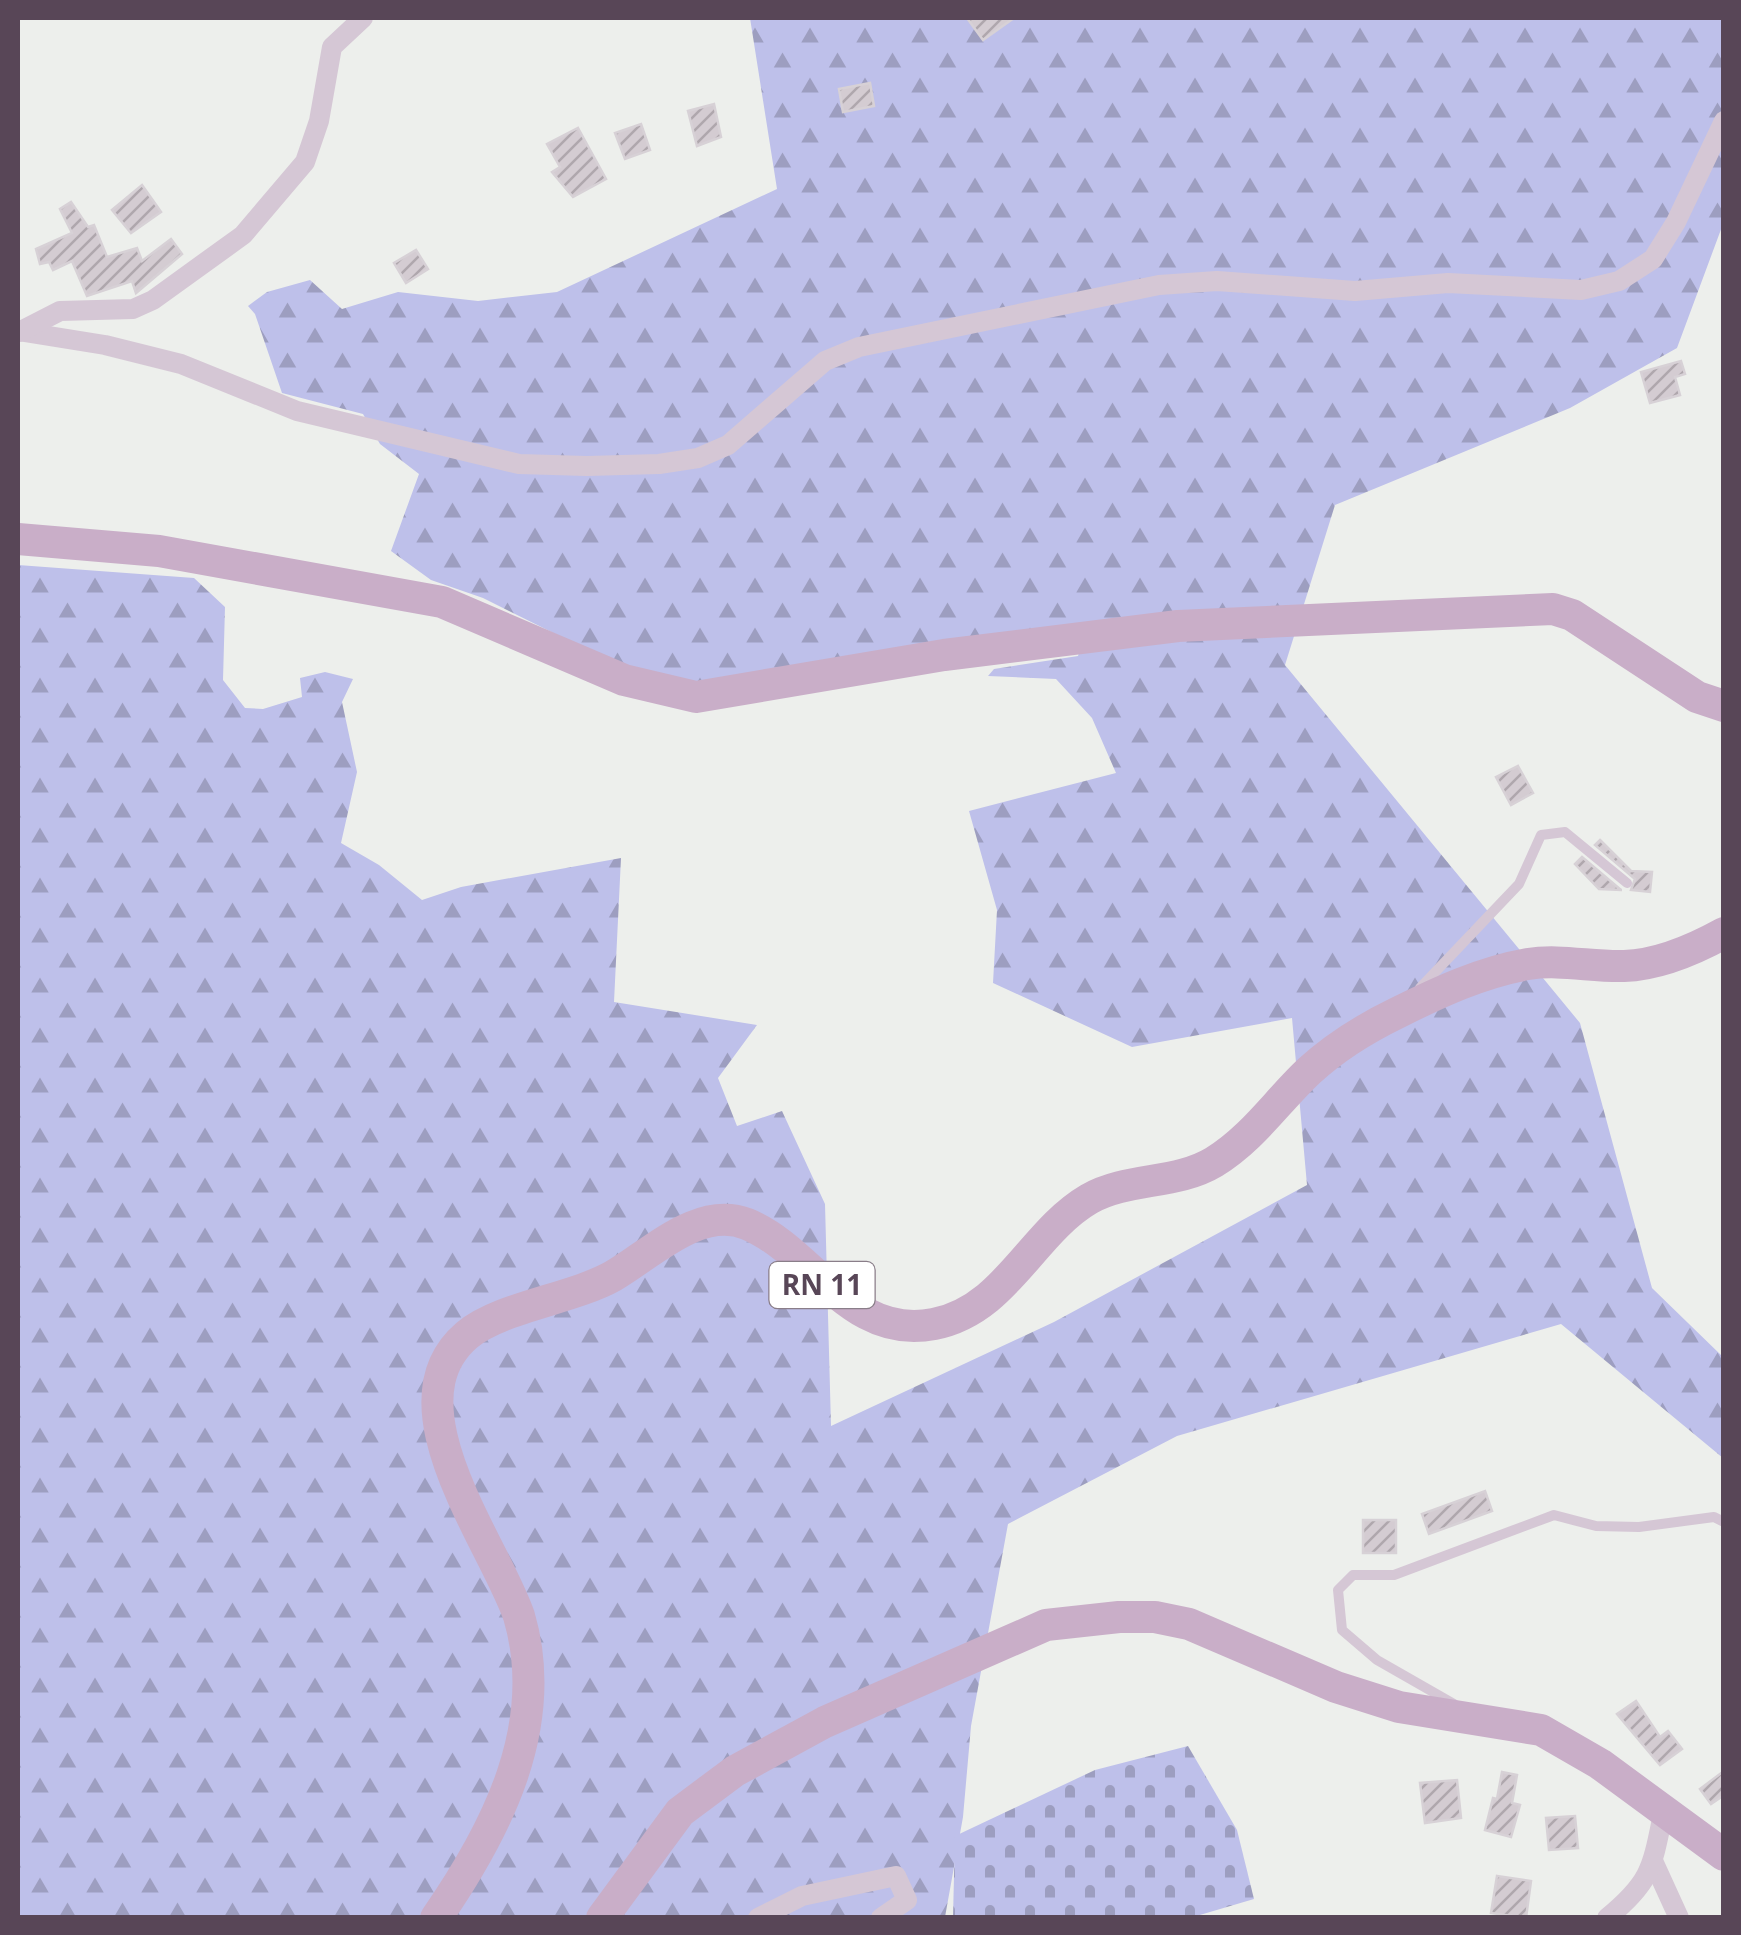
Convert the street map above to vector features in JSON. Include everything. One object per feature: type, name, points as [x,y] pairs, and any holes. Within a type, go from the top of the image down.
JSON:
[{"type":"main road","points":[[18,539],[160,551],[442,602],[624,680],[696,697],[944,655],[1178,626],[1399,619],[1553,609],[1572,615],[1696,697],[1724,706]]},
{"type":"main road","name":"RN 11","points":[[436,1918],[509,1788],[529,1706],[528,1644],[520,1616],[467,1505],[438,1416],[439,1382],[448,1356],[467,1335],[492,1320],[603,1281],[691,1226],[719,1222],[742,1222],[764,1234],[823,1286],[877,1318],[908,1325],[933,1325],[954,1318],[998,1290],[1089,1200],[1114,1189],[1177,1177],[1210,1165],[1250,1134],[1311,1069],[1395,1014],[1492,972],[1532,963],[1629,966],[1663,959],[1724,933]]},
{"type":"main road","points":[[602,1918],[680,1812],[735,1771],[825,1722],[1046,1625],[1154,1617],[1189,1624],[1336,1688],[1400,1706],[1541,1730],[1564,1741],[1724,1855]]},
{"type":"street","points":[[18,331],[60,311],[133,309],[153,300],[243,235],[305,162],[319,121],[332,47],[362,18]]},
{"type":"street","points":[[18,331],[105,345],[181,364],[296,411],[519,464],[659,464],[698,458],[728,446],[825,361],[859,348],[1159,285],[1218,282],[1355,291],[1448,284],[1581,290],[1619,281],[1652,259],[1676,222],[1724,121]]},
{"type":"street","points":[[1607,1918],[1639,1891],[1654,1860],[1663,1814]]},
{"type":"street","points":[[1654,1860],[1679,1918]]},
{"type":"street","points":[[758,1918],[802,1896],[896,1876],[907,1900],[881,1918]]},
{"type":"lane","points":[[1395,1014],[1519,884],[1541,834],[1565,832],[1628,883]]},
{"type":"lane","points":[[1481,1718],[1377,1660],[1342,1630],[1338,1590],[1353,1575],[1394,1574],[1554,1515],[1610,1526],[1714,1518],[1724,1522]]},
{"type":"green space","points":[[750,18],[1723,18],[1723,224],[1677,348],[1570,408],[1335,505],[1285,665],[1580,1023],[1652,1288],[1723,1357],[1723,1458],[1561,1324],[1177,1436],[1008,1524],[971,1726],[963,1817],[945,1917],[18,1918],[18,565],[194,578],[225,607],[223,680],[245,708],[263,709],[302,697],[300,678],[325,672],[353,679],[342,702],[357,772],[341,843],[379,865],[422,900],[461,887],[621,858],[614,1002],[757,1025],[718,1078],[737,1126],[782,1111],[825,1204],[831,1426],[1054,1322],[1307,1185],[1292,1018],[1132,1047],[993,983],[997,910],[969,811],[1116,773],[1092,718],[1056,679],[988,676],[994,669],[1078,656],[1087,625],[685,683],[606,659],[483,598],[431,580],[391,551],[419,474],[380,444],[363,414],[282,393],[255,314],[248,306],[267,292],[310,280],[342,309],[398,292],[478,301],[557,292],[777,189]]},
{"type":"green space","points":[[1188,1746],[1237,1830],[1254,1899],[1193,1917],[953,1917],[955,1836],[1095,1770]]},
{"type":"building","points":[[967,18],[1014,18],[983,40]]},
{"type":"building","points":[[870,83],[874,106],[843,112],[839,89]]},
{"type":"building","points":[[714,104],[721,137],[697,146],[688,111]]},
{"type":"building","points":[[641,124],[650,150],[625,159],[615,133]]},
{"type":"building","points":[[578,128],[606,179],[573,197],[552,172],[560,167],[547,144]]},
{"type":"building","points":[[142,185],[161,212],[131,233],[112,210]]},
{"type":"building","points":[[71,202],[88,227],[94,225],[107,257],[137,248],[142,261],[171,239],[182,254],[136,293],[132,281],[87,296],[72,261],[53,270],[49,262],[40,264],[36,249],[72,233],[60,209]]},
{"type":"building","points":[[416,250],[428,269],[406,283],[394,263]]},
{"type":"building","points":[[1681,361],[1685,374],[1675,377],[1680,395],[1650,403],[1641,372]]},
{"type":"building","points":[[1518,766],[1533,793],[1511,805],[1496,777]]},
{"type":"building","points":[[1600,840],[1631,871],[1652,872],[1650,892],[1631,890],[1635,879],[1595,845]]},
{"type":"building","points":[[1582,857],[1621,890],[1599,889],[1575,864]]},
{"type":"building","points":[[1485,1491],[1492,1511],[1429,1534],[1422,1514]]},
{"type":"building","points":[[1363,1520],[1396,1520],[1396,1553],[1363,1553]]},
{"type":"building","points":[[1636,1701],[1660,1737],[1668,1731],[1682,1749],[1660,1765],[1617,1714]]},
{"type":"building","points":[[1724,1771],[1724,1795],[1711,1804],[1700,1789]]},
{"type":"building","points":[[1502,1772],[1517,1775],[1512,1803],[1520,1805],[1511,1837],[1485,1830]]},
{"type":"building","points":[[1457,1780],[1461,1818],[1425,1823],[1420,1783]]},
{"type":"building","points":[[1575,1816],[1578,1848],[1549,1850],[1546,1818]]},
{"type":"building","points":[[1497,1876],[1531,1881],[1526,1918],[1491,1913]]}]
